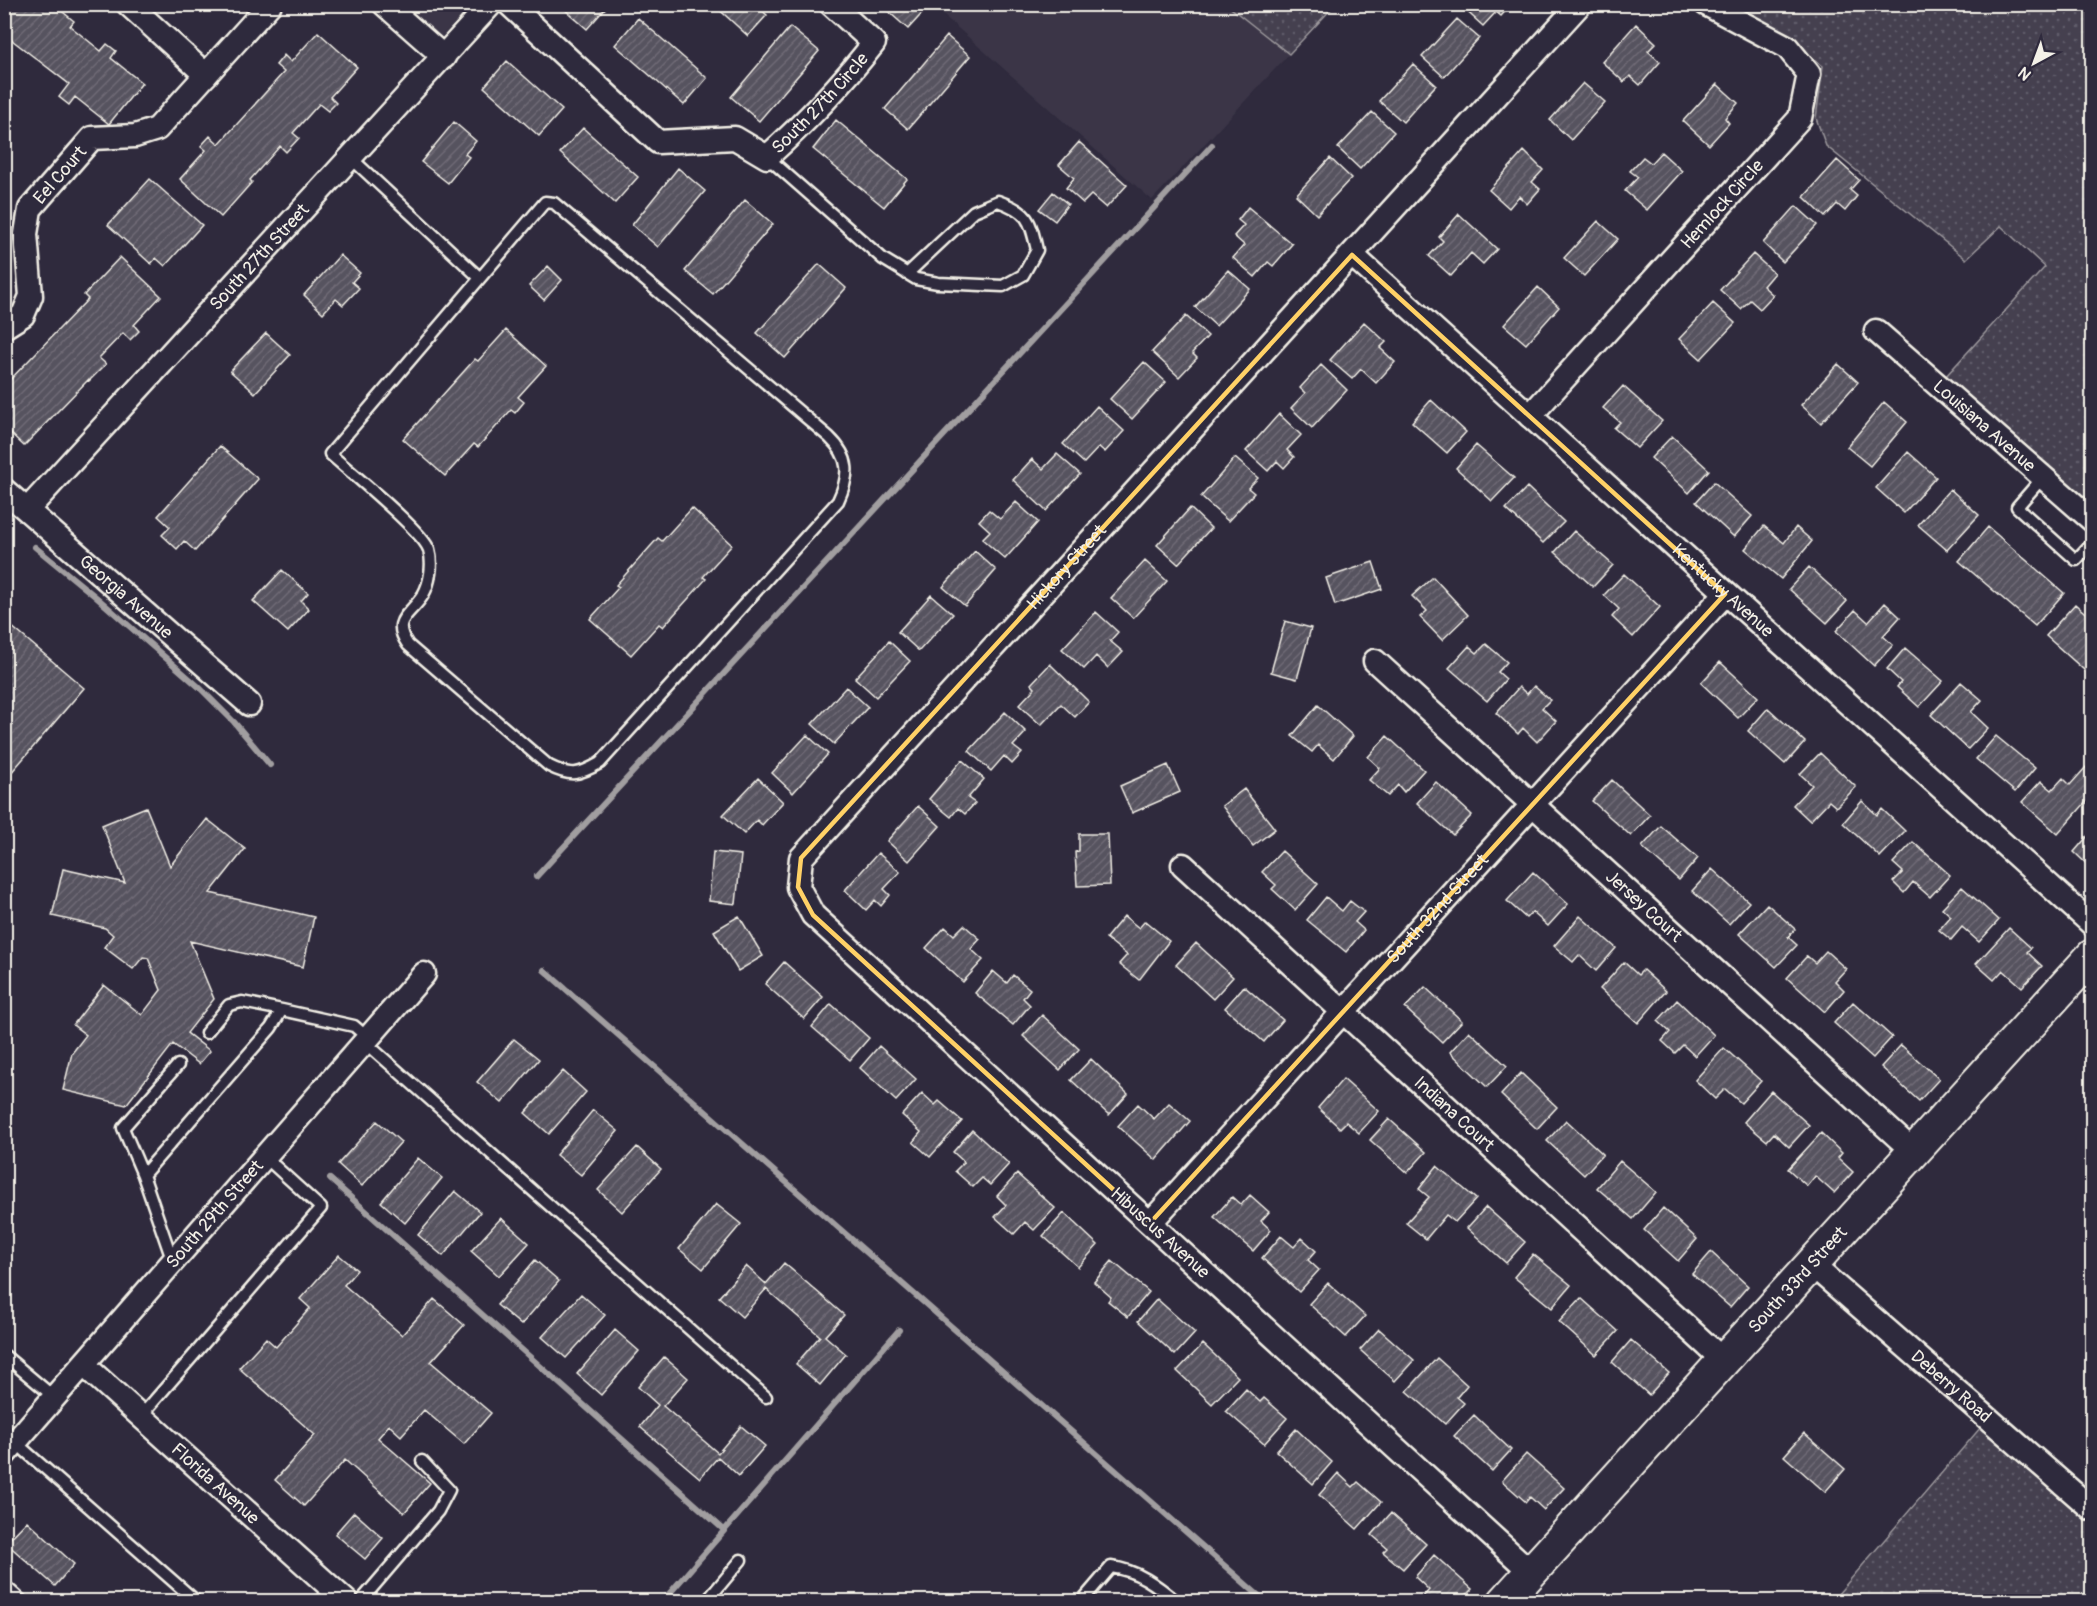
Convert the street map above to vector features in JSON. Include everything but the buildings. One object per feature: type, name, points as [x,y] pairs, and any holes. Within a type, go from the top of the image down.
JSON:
[{"type":"street","points":[[128,4],[206,75]]},
{"type":"street","name":"Eel Court","points":[[4,327],[23,315],[31,296],[26,234],[30,209],[92,138],[135,136],[157,129],[270,4]]},
{"type":"street","points":[[384,4],[444,57]]},
{"type":"street","name":"South 27th Street","points":[[27,509],[491,4]]},
{"type":"street","name":"South 27th Circle","points":[[509,4],[658,142],[735,138],[767,157],[788,139],[852,72],[874,43],[831,4]]},
{"type":"street","points":[[1352,255],[1580,4]]},
{"type":"street","name":"Hemlock Circle","points":[[1530,416],[1800,118],[1809,74],[1787,47],[1706,4]]},
{"type":"street","name":"Kentucky Avenue","points":[[1352,255],[2092,924]]},
{"type":"street","name":"Hickory Street","points":[[798,887],[801,858],[1352,255]]},
{"type":"street","name":"Louisiana Avenue","points":[[1876,331],[2092,520]]},
{"type":"street","name":"Georgia Avenue","points":[[4,490],[249,704]]},
{"type":"street","name":"South 32nd Street","points":[[1150,1223],[1725,594]]},
{"type":"street","name":"Jersey Court","points":[[1375,661],[1914,1152]]},
{"type":"street","name":"Indiana Court","points":[[1183,865],[1724,1361]]},
{"type":"street","name":"Hibuscus Avenue","points":[[798,887],[813,915],[1531,1572]]},
{"type":"street","name":"South 33rd Street","points":[[1504,1602],[2092,956]]},
{"type":"street","name":"South 29th Street","points":[[10,1449],[424,974]]},
{"type":"street","name":"Deberry Road","points":[[1811,1264],[2092,1509]]},
{"type":"street","name":"Florida Avenue","points":[[84,1365],[347,1602]]},
{"type":"lane","points":[[767,157],[883,259],[916,279],[938,283],[1003,286],[1023,275],[1037,250],[1031,222],[1014,207],[998,201],[974,211],[908,274]]},
{"type":"lane","points":[[351,158],[480,278]]},
{"type":"lane","points":[[545,202],[554,203],[829,437],[841,448],[846,466],[847,482],[838,501],[600,763],[583,773],[564,773],[549,766],[408,645],[400,634],[401,621],[423,595],[430,572],[429,549],[412,527],[330,454],[480,278],[545,202]]},
{"type":"lane","points":[[2043,477],[2017,507],[2076,560],[2092,543]]},
{"type":"lane","points":[[206,1033],[229,1005],[243,1002],[354,1026],[366,1040],[766,1397]]},
{"type":"lane","points":[[143,1175],[271,1028],[282,1010]]},
{"type":"lane","points":[[173,1263],[143,1175],[123,1128],[178,1065]]},
{"type":"lane","points":[[141,1416],[321,1208],[265,1157]]},
{"type":"lane","points":[[4,1355],[54,1397]]},
{"type":"lane","points":[[10,1449],[197,1602]]},
{"type":"lane","points":[[360,1602],[438,1512],[449,1490],[422,1461]]},
{"type":"lane","points":[[706,1602],[741,1560]]},
{"type":"lane","points":[[1081,1602],[1111,1567],[1125,1569],[1139,1575],[1178,1602]]},
{"type":"lane","points":[[4,1585],[23,1602]]},
{"type":"highlighted area","points":[[1352,255],[1725,594],[1150,1223],[813,915],[798,887],[801,858]]},
{"type":"shaded area","points":[[402,5],[472,5],[440,38]]},
{"type":"shaded area","points":[[932,5],[1227,5],[1289,54],[1152,200]]},
{"type":"shaded area","points":[[1227,5],[1335,5],[1289,54]]},
{"type":"shaded area","points":[[1731,5],[2092,5],[2092,504],[1946,376],[2045,267],[2001,226],[1966,259],[1826,146],[1816,118],[1823,66],[1810,56],[1793,37]]},
{"type":"shaded area","points":[[1981,1427],[2092,1524],[2092,1601],[1832,1601]]},
{"type":"waterway","points":[[536,877],[1212,145]]},
{"type":"waterway","points":[[35,547],[199,687],[234,722],[270,765]]},
{"type":"waterway","points":[[544,970],[1266,1602]]},
{"type":"waterway","points":[[330,1179],[724,1530]]},
{"type":"waterway","points":[[662,1602],[899,1330]]}]
